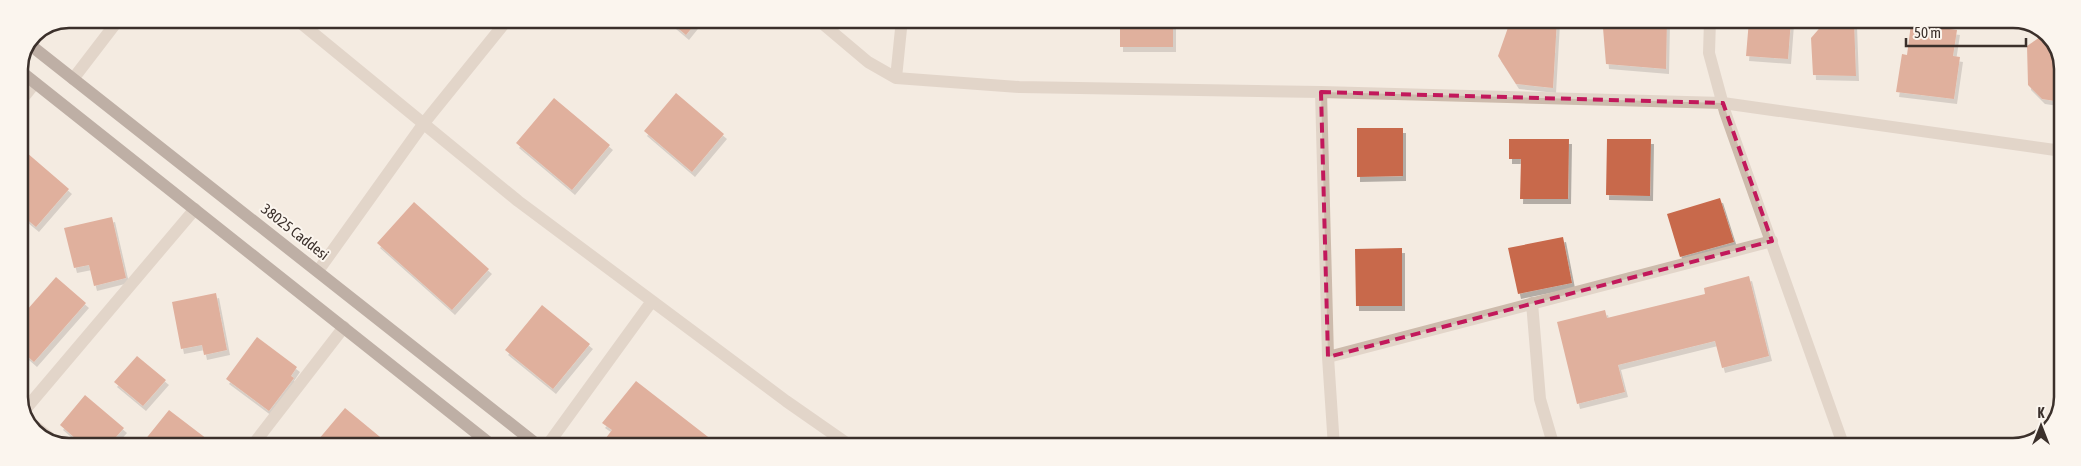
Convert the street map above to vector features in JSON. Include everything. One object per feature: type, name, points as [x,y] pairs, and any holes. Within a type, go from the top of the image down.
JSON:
[{"type":"main road","name":"38025 Caddesi","points":[[33,47],[529,438]]},
{"type":"main road","points":[[28,77],[484,438]]},
{"type":"street","points":[[74,79],[113,28]]},
{"type":"street","points":[[307,28],[518,201],[786,401],[839,438]]},
{"type":"street","points":[[318,271],[424,123],[501,28]]},
{"type":"street","points":[[828,28],[868,62],[896,78],[1019,87],[1321,92],[1723,103],[2053,150]]},
{"type":"street","points":[[896,78],[901,28]]},
{"type":"street","points":[[1710,28],[1709,53],[1723,103],[1841,438]]},
{"type":"street","points":[[28,92],[35,83]]},
{"type":"street","points":[[1321,92],[1328,357],[1333,438]]},
{"type":"street","points":[[29,405],[195,208]]},
{"type":"street","points":[[1328,357],[1772,241]]},
{"type":"street","points":[[553,438],[652,301]]},
{"type":"street","points":[[1532,304],[1540,399],[1551,438]]},
{"type":"street","points":[[258,438],[344,327]]},
{"type":"highlighted area","points":[[1321,92],[1723,103],[1772,241],[1328,357]]},
{"type":"building","points":[[678,28],[692,28],[686,35]]},
{"type":"building","points":[[1120,28],[1173,28],[1173,47],[1120,47]]},
{"type":"building","points":[[1508,28],[1556,28],[1553,88],[1516,84],[1498,56]]},
{"type":"building","points":[[1603,28],[1667,28],[1666,69],[1606,64]]},
{"type":"building","points":[[1748,28],[1790,28],[1788,59],[1746,56]]},
{"type":"building","points":[[1820,28],[1854,28],[1856,76],[1813,75],[1811,38]]},
{"type":"building","points":[[1910,28],[1957,30],[1953,56],[1960,57],[1954,99],[1896,92],[1902,54],[1907,55]]},
{"type":"building","points":[[2039,38],[2047,46],[2053,66],[2053,101],[2042,99],[2028,85],[2027,46]]},
{"type":"building","points":[[676,93],[724,134],[692,172],[644,131]]},
{"type":"building","points":[[554,98],[610,145],[572,190],[516,143]]},
{"type":"building","points":[[1357,128],[1403,128],[1403,176],[1357,177]]},
{"type":"building","points":[[1509,139],[1569,139],[1568,199],[1520,199],[1521,159],[1509,159]]},
{"type":"building","points":[[1607,139],[1651,139],[1650,196],[1606,195]]},
{"type":"building","points":[[28,154],[69,189],[36,227],[28,220]]},
{"type":"building","points":[[1720,198],[1734,242],[1680,257],[1667,214]]},
{"type":"building","points":[[414,202],[489,269],[452,310],[377,243]]},
{"type":"building","points":[[112,217],[126,278],[94,286],[89,265],[74,268],[64,228]]},
{"type":"building","points":[[1563,237],[1572,283],[1518,294],[1508,248]]},
{"type":"building","points":[[1402,248],[1402,306],[1356,306],[1355,249]]},
{"type":"building","points":[[1749,276],[1769,356],[1722,368],[1715,341],[1618,365],[1625,392],[1577,404],[1557,322],[1605,310],[1607,318],[1705,294],[1704,288]]},
{"type":"building","points":[[56,277],[86,303],[34,362],[28,357],[28,309]]},
{"type":"building","points":[[216,293],[227,350],[204,355],[202,345],[181,349],[172,302]]},
{"type":"building","points":[[542,305],[590,344],[553,389],[505,350]]},
{"type":"building","points":[[257,337],[297,367],[291,376],[294,378],[269,411],[226,379]]},
{"type":"building","points":[[137,356],[166,380],[143,406],[114,382]]},
{"type":"building","points":[[636,381],[709,438],[606,438],[612,430],[602,423]]},
{"type":"building","points":[[85,395],[124,428],[115,438],[75,438],[60,425]]},
{"type":"building","points":[[345,408],[381,438],[320,438]]},
{"type":"building","points":[[169,410],[206,438],[146,438]]}]
